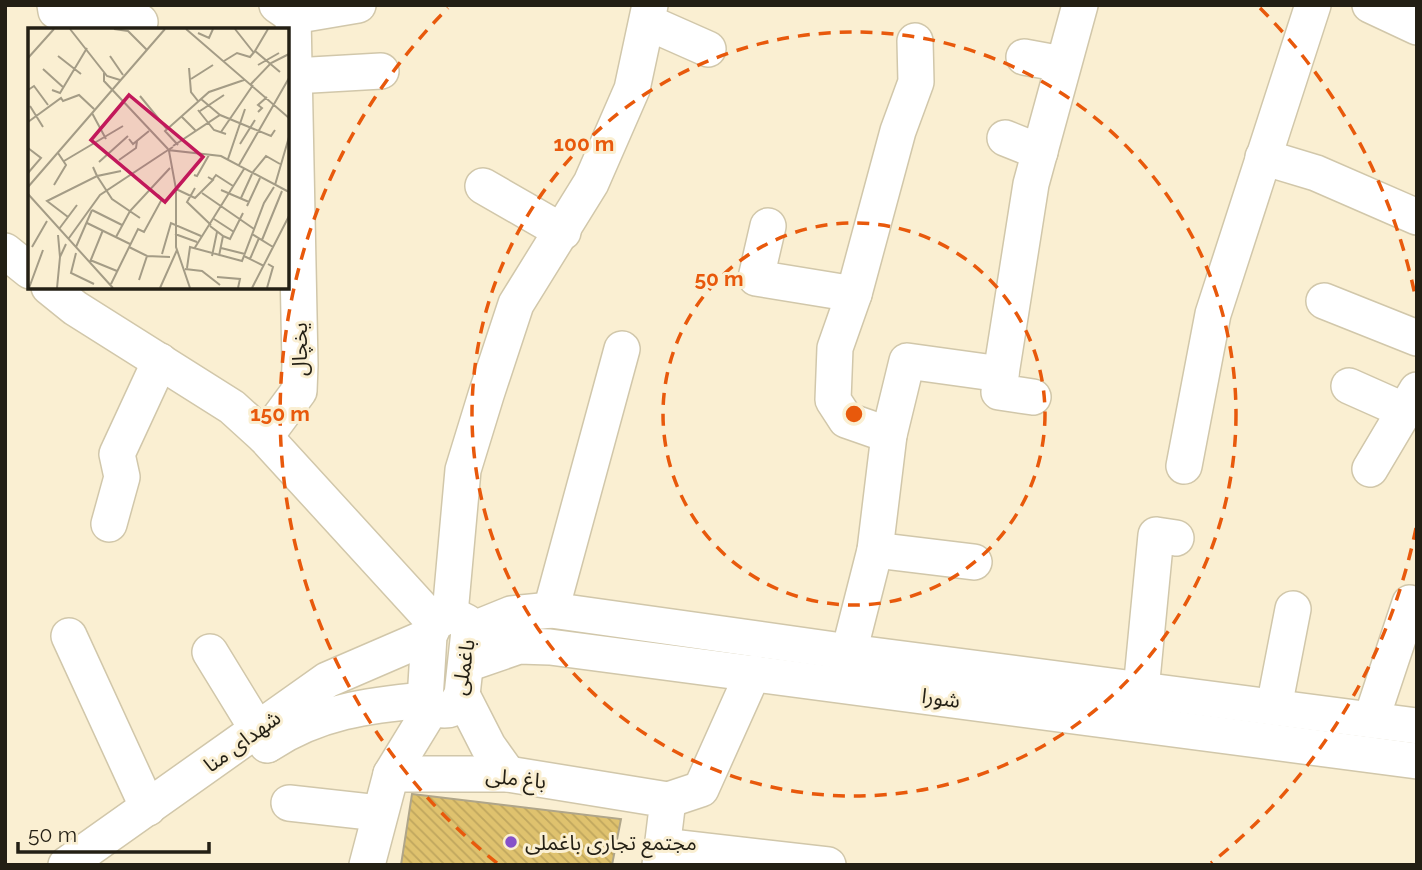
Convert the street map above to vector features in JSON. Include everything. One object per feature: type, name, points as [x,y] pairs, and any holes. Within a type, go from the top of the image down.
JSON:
[{"type":"street","points":[[55,5],[56,12],[140,22]]},
{"type":"street","points":[[285,11],[358,5]]},
{"type":"street","points":[[1033,397],[999,392],[1000,374],[1031,184],[1080,5]]},
{"type":"street","points":[[1184,466],[1213,314],[1312,5]]},
{"type":"street","points":[[1370,5],[1417,27]]},
{"type":"street","points":[[366,865],[391,774],[446,659],[463,470],[516,304],[591,183],[632,89],[649,13],[708,49]]},
{"type":"street","name":"یخچال","points":[[265,437],[299,391],[292,175],[294,76],[289,40]]},
{"type":"street","points":[[889,435],[846,420],[833,400],[835,348],[854,293],[891,157],[916,82],[915,41]]},
{"type":"street","points":[[1024,57],[1062,64]]},
{"type":"street","points":[[294,76],[380,71]]},
{"type":"street","points":[[1005,138],[1040,152]]},
{"type":"street","points":[[1263,157],[1315,173],[1417,217]]},
{"type":"street","points":[[483,186],[563,232]]},
{"type":"street","points":[[768,226],[756,278],[854,293]]},
{"type":"street","points":[[5,251],[28,269]]},
{"type":"street","points":[[68,294],[160,361],[232,407],[265,437],[446,659],[488,746],[508,774]]},
{"type":"street","points":[[1324,301],[1417,338]]},
{"type":"street","points":[[551,610],[622,349]]},
{"type":"street","points":[[109,524],[122,477],[117,454],[160,361]]},
{"type":"street","points":[[849,652],[875,550],[889,435],[906,361],[1000,374]]},
{"type":"street","points":[[1349,386],[1410,400],[1370,468]]},
{"type":"street","points":[[1141,690],[1156,535],[1176,538]]},
{"type":"street","points":[[875,550],[974,562]]},
{"type":"street","points":[[1371,720],[1410,604]]},
{"type":"street","points":[[1273,707],[1293,609]]},
{"type":"street","name":"شورا","points":[[446,659],[511,614],[551,610],[1417,726]]},
{"type":"street","points":[[69,636],[148,808]]},
{"type":"street","name":"شورا","points":[[446,659],[519,646],[753,673],[1417,761]]},
{"type":"street","points":[[210,652],[262,738]]},
{"type":"street","name":"شهدای منا","points":[[107,865],[262,738],[327,680],[446,659]]},
{"type":"street","name":"شهدای منا","points":[[66,865],[148,808],[262,738],[283,734],[334,713],[372,705],[446,659]]},
{"type":"street","points":[[753,673],[701,789],[668,800],[661,855],[828,865]]},
{"type":"street","name":"باغ ملی","points":[[391,774],[508,774],[668,800]]},
{"type":"street","points":[[289,803],[379,813]]},
{"type":"building","name":"مجتمع تجاری باغملی","points":[[412,794],[621,819],[612,865],[401,865]]},
{"type":"place","name":"مجتمع تجاری باغملی","points":[[511,842]]}]
